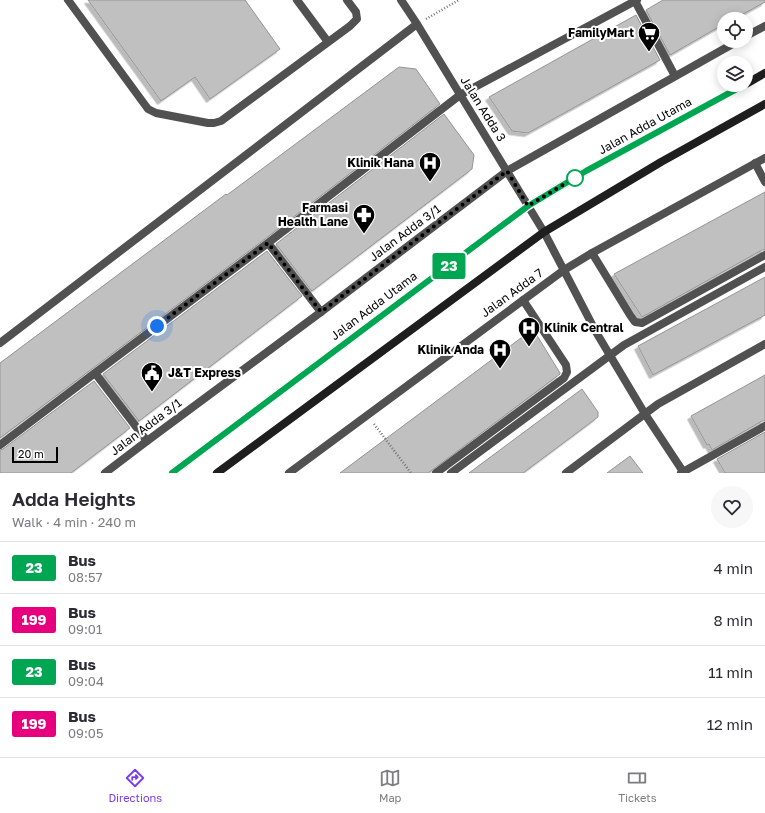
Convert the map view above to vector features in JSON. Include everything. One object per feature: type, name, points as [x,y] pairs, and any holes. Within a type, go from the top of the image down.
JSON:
[{"type":"main road","name":"Jalan Adda Utama","points":[[753,80],[765,73]]},
{"type":"main road","name":"Jalan Adda Utama","points":[[172,473],[528,206],[586,171],[730,92]]},
{"type":"main road","points":[[217,473],[544,232],[661,162],[765,104]]},
{"type":"street","points":[[68,0],[148,109],[156,113],[208,123],[221,121],[350,26],[357,19],[356,12],[346,0]]},
{"type":"street","points":[[297,0],[328,42]]},
{"type":"street","name":"Jalan Adda 3","points":[[401,0],[544,232],[596,332],[645,414],[683,473]]},
{"type":"street","points":[[0,445],[268,243],[460,95],[636,0],[675,76]]},
{"type":"street","points":[[0,343],[417,24]]},
{"type":"street","points":[[753,32],[765,26]]},
{"type":"street","name":"Jalan Adda 3/1","points":[[106,473],[146,441],[321,312],[507,171],[725,48]]},
{"type":"street","name":"Jalan Adda 7","points":[[289,473],[564,270],[592,253],[765,158]]},
{"type":"street","points":[[755,164],[765,182]]},
{"type":"street","points":[[268,243],[321,312]]},
{"type":"street","points":[[592,253],[635,322],[642,323],[765,254]]},
{"type":"street","points":[[451,473],[624,345],[765,267]]},
{"type":"street","points":[[436,473],[564,378],[567,372],[566,365],[523,300]]},
{"type":"street","points":[[566,473],[658,404],[765,344]]},
{"type":"street","points":[[95,373],[146,441]]},
{"type":"street","points":[[683,473],[765,426]]},
{"type":"path","points":[[417,24],[459,0]]},
{"type":"path","points":[[367,415],[411,473]]},
{"type":"building","points":[[88,0],[245,0],[280,49],[210,99],[195,77],[161,101]]},
{"type":"building","points":[[663,0],[765,0],[765,2],[747,12],[717,12],[717,28],[670,55],[646,10]]},
{"type":"building","points":[[636,15],[660,60],[528,133],[512,131],[489,97]]},
{"type":"building","points":[[399,67],[416,69],[440,104],[265,239],[0,438],[0,363]]},
{"type":"building","points":[[444,114],[474,155],[472,169],[312,291],[276,244]]},
{"type":"building","points":[[765,192],[765,250],[762,250],[642,317],[614,274]]},
{"type":"building","points":[[267,251],[302,296],[139,421],[103,374]]},
{"type":"building","points":[[765,277],[765,315],[653,375],[638,346]]},
{"type":"building","points":[[533,329],[560,374],[431,471],[428,473],[340,473]]},
{"type":"building","points":[[765,375],[765,421],[762,421],[712,450],[709,444],[707,445],[691,416]]},
{"type":"building","points":[[94,381],[130,428],[71,473],[0,473],[0,450]]},
{"type":"building","points":[[582,389],[598,412],[598,417],[523,473],[469,473]]},
{"type":"building","points":[[765,432],[765,473],[725,473],[717,459]]},
{"type":"building","points":[[630,456],[643,473],[607,473]]},
{"type":"bus line","name":"23","points":[[172,473],[528,206],[586,171],[731,92]]},
{"type":"place","name":"FamilyMart","points":[[649,52]]},
{"type":"place","name":"Klinik Hana","points":[[430,182]]},
{"type":"place","name":"Farmasi Health Lane","points":[[364,234]]},
{"type":"place","name":"Klinik Central","points":[[529,348]]},
{"type":"place","name":"Klinik Anda","points":[[500,370]]},
{"type":"place","name":"J&T Express","points":[[152,392]]},
{"type":"route","points":[[157,326],[268,243],[321,312],[507,171],[528,206],[576,177],[575,178]]}]
